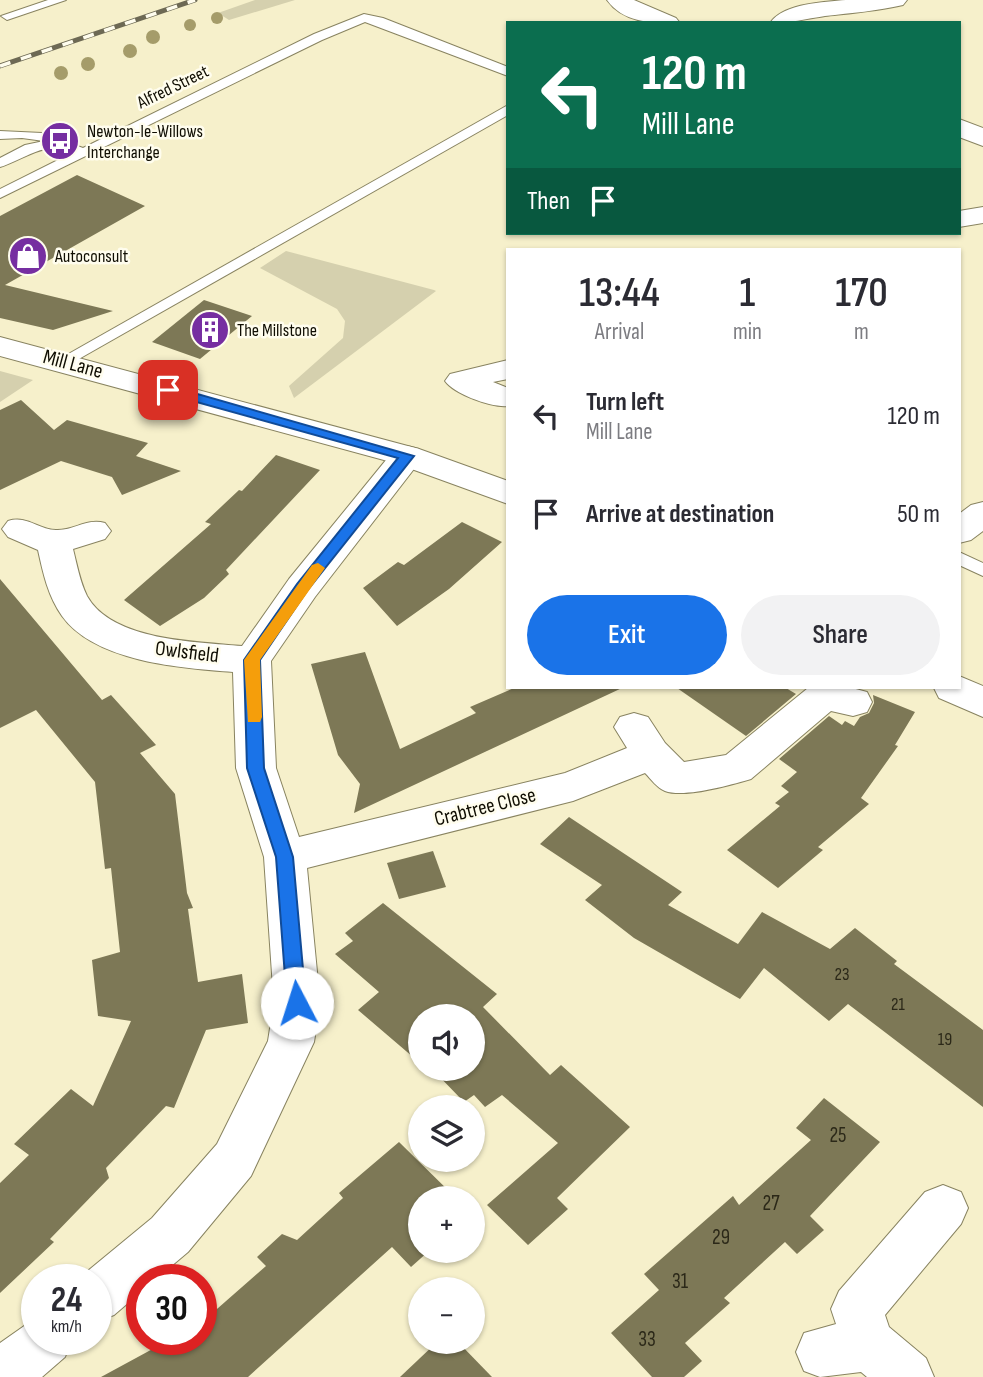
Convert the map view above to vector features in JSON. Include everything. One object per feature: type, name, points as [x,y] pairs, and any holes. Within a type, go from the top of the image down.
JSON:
[{"type":"street","points":[[619,0],[634,11],[662,21]]},
{"type":"street","points":[[788,21],[824,9],[873,6],[895,0]]},
{"type":"street","points":[[961,128],[983,138]]},
{"type":"street","points":[[961,219],[983,215]]},
{"type":"street","name":"Mill Lane","points":[[0,346],[64,361],[407,456],[506,492]]},
{"type":"street","points":[[451,378],[505,383]]},
{"type":"street","points":[[112,1284],[170,1235],[234,1160],[291,1042],[297,1003],[285,857],[256,768],[252,660],[302,588],[407,456]]},
{"type":"street","points":[[20,529],[54,543],[93,531]]},
{"type":"street","name":"Owlsfield","points":[[54,543],[67,591],[80,613],[113,635],[155,650],[252,660]]},
{"type":"street","points":[[955,689],[983,703]]},
{"type":"street","name":"Crabtree Close","points":[[285,857],[573,786],[642,740],[676,779],[737,768],[824,696],[852,702]]},
{"type":"street","points":[[907,1377],[846,1348],[857,1309],[943,1208]]},
{"type":"street","points":[[1,1377],[27,1355]]},
{"type":"lane","points":[[7,16],[60,0]]},
{"type":"lane","name":"Alfred Street","points":[[0,194],[318,37],[364,18],[379,21],[506,71]]},
{"type":"lane","points":[[64,361],[506,110]]},
{"type":"lane","points":[[0,135],[28,132],[60,141],[82,153]]},
{"type":"lane","points":[[0,163],[30,148],[60,141]]},
{"type":"lane","points":[[961,559],[983,570]]},
{"type":"shaded area","points":[[255,0],[295,0],[229,20],[218,13]]},
{"type":"shaded area","points":[[286,251],[436,291],[294,398],[289,386],[343,338],[345,321],[337,309],[260,268]]},
{"type":"shaded area","points":[[0,371],[33,380],[0,402]]},
{"type":"building","name":"Autoconsult","points":[[77,175],[145,206],[5,285],[113,311],[53,330],[0,318],[0,216]]},
{"type":"building","name":"The Millstone","points":[[204,300],[252,316],[200,359],[152,342]]},
{"type":"building","points":[[21,400],[54,430],[67,420],[148,443],[136,456],[181,471],[122,495],[112,477],[61,461],[0,490],[0,410]]},
{"type":"building","points":[[276,455],[320,470],[226,570],[229,574],[204,598],[160,626],[124,600],[211,524],[205,522],[239,490],[242,491]]},
{"type":"building","points":[[462,522],[502,542],[449,589],[397,626],[363,588],[398,562],[404,565]]},
{"type":"building","points":[[0,579],[102,700],[111,695],[156,745],[140,753],[175,794],[187,893],[193,908],[188,909],[198,982],[242,974],[248,1023],[206,1030],[174,1108],[166,1106],[106,1168],[109,1178],[50,1239],[54,1242],[31,1264],[21,1264],[21,1273],[0,1293],[0,1183],[29,1155],[14,1144],[71,1089],[93,1106],[131,1021],[98,1016],[92,960],[120,952],[111,868],[105,869],[95,782],[36,710],[0,728]]},
{"type":"building","points":[[365,652],[400,749],[476,713],[470,707],[512,689],[620,689],[354,813],[360,784],[338,755],[311,664]]},
{"type":"building","points":[[678,689],[788,689],[796,694],[746,736]]},
{"type":"building","points":[[873,695],[915,712],[895,745],[898,746],[861,798],[869,804],[818,847],[823,850],[778,888],[727,850],[780,806],[775,803],[789,792],[781,786],[797,772],[779,759],[829,716],[842,725],[845,721],[854,726],[860,717],[869,713],[874,703]]},
{"type":"building","points":[[569,817],[682,892],[668,905],[738,944],[762,912],[830,949],[855,928],[897,961],[894,964],[983,1030],[983,1107],[848,1004],[829,1021],[764,968],[740,999],[634,938],[585,900],[602,885],[540,844]]},
{"type":"building","points":[[433,851],[446,887],[399,899],[387,863]]},
{"type":"building","points":[[383,903],[497,994],[485,1005],[408,1004],[408,1053],[358,1010],[379,992],[335,954],[353,941],[345,933]]},
{"type":"building","points":[[485,1009],[550,1075],[561,1065],[630,1127],[557,1198],[568,1209],[528,1245],[487,1205],[558,1143],[502,1095],[485,1107],[485,1095],[457,1095],[444,1081],[485,1081]]},
{"type":"building","points":[[824,1098],[880,1142],[810,1216],[824,1230],[797,1254],[785,1242],[724,1298],[730,1303],[685,1343],[702,1361],[684,1377],[652,1377],[611,1333],[659,1290],[644,1274],[733,1196],[739,1205],[811,1140],[796,1128]]},
{"type":"building","points":[[399,1142],[408,1151],[408,1172],[430,1172],[444,1186],[408,1186],[408,1263],[416,1263],[411,1267],[392,1247],[248,1377],[101,1377],[142,1355],[217,1355],[217,1309],[266,1266],[257,1257],[282,1234],[297,1240],[343,1198],[339,1193]]},
{"type":"building","points":[[424,1354],[470,1354],[492,1377],[400,1377]]},
{"type":"railway","points":[[0,66],[195,0]]},
{"type":"slow traffic","points":[[254,717],[252,660],[318,568]]},
{"type":"place","name":"Newton-le-Willows Interchange","points":[[60,141]]},
{"type":"place","name":"Autoconsult","points":[[28,256]]},
{"type":"place","name":"The Millstone","points":[[210,330]]},
{"type":"route","points":[[168,390],[407,456],[302,588],[252,660],[256,768],[285,857],[297,1003]]}]
